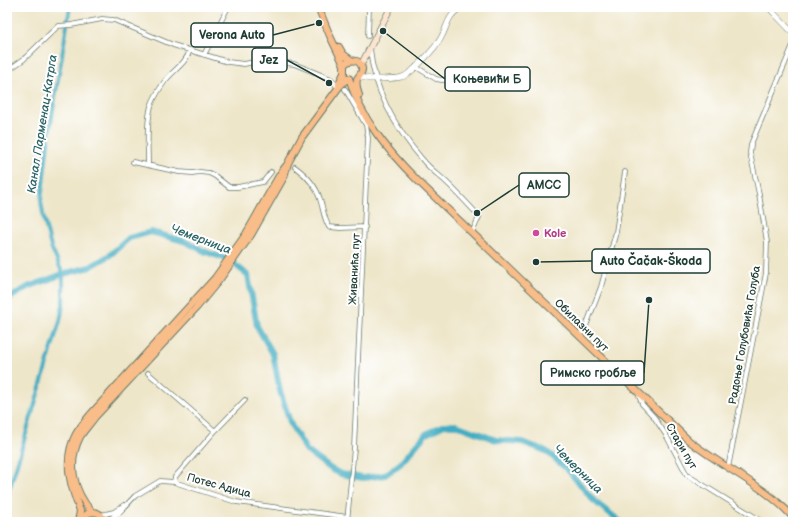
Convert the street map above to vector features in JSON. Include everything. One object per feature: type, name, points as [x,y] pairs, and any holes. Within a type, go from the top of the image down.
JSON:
[{"type":"main road","points":[[318,7],[370,127]]},
{"type":"main road","points":[[344,65],[353,61],[364,53],[390,7]]},
{"type":"main road","points":[[325,22],[342,53],[353,61],[360,73]]},
{"type":"main road","points":[[369,46],[360,73],[358,91],[370,127]]},
{"type":"main road","points":[[347,76],[352,79],[360,73]]},
{"type":"main road","points":[[341,88],[339,83],[347,76]]},
{"type":"main road","points":[[341,88],[354,91]]},
{"type":"main road","points":[[105,522],[101,515],[92,512],[83,503],[74,479],[74,454],[81,436],[95,418],[197,308],[249,234],[284,177],[288,163],[302,137],[341,88]]},
{"type":"main road","name":"Обилазни пут","points":[[370,127],[400,164],[687,439],[768,494],[793,518]]},
{"type":"main road","points":[[81,521],[80,511],[72,493],[69,467],[70,450],[76,434],[91,414],[218,279]]},
{"type":"main road","points":[[81,521],[87,514],[92,512]]},
{"type":"street","points":[[7,71],[24,59],[54,27],[102,19],[114,20],[204,55],[228,7]]},
{"type":"street","points":[[368,36],[369,7]]},
{"type":"street","points":[[360,73],[365,78],[375,79],[400,78],[406,76],[440,40],[449,17],[461,7]]},
{"type":"street","points":[[768,7],[793,33]]},
{"type":"street","name":"Радоње Голубовића Голуба","points":[[728,468],[766,273],[767,242],[750,153],[752,144],[793,45]]},
{"type":"street","points":[[369,46],[375,79],[394,120],[422,160],[478,214],[479,217],[472,233]]},
{"type":"street","points":[[148,165],[149,129],[152,104],[165,82],[183,63],[190,50]]},
{"type":"street","name":"Живанића пут","points":[[204,55],[235,64],[271,60],[294,64],[329,78],[341,88],[370,127],[368,138],[354,455],[348,520]]},
{"type":"street","points":[[416,67],[442,80],[471,78]]},
{"type":"street","points":[[133,162],[179,172],[209,173],[230,187],[263,182],[271,172]]},
{"type":"street","points":[[295,167],[303,172],[310,180],[320,197],[329,227],[365,227]]},
{"type":"street","points":[[579,336],[586,326],[601,287],[616,232],[625,172]]},
{"type":"street","points":[[148,373],[215,431]]},
{"type":"street","name":"Стари пут","points":[[638,393],[642,404],[654,417],[666,435],[687,475],[763,522]]},
{"type":"street","name":"Потес Адица","points":[[245,400],[215,431],[175,477],[174,482],[236,502],[348,520]]},
{"type":"street","points":[[101,515],[114,512],[144,490],[160,481],[174,482]]},
{"type":"street","points":[[105,522],[119,513],[127,503]]},
{"type":"waterway","name":"Канал Парменац-Катрга","points":[[7,497],[60,321],[63,305],[63,274],[51,247],[41,201],[49,134],[70,7]]},
{"type":"waterway","name":"Чемерница","points":[[7,302],[11,297],[28,287],[63,274],[90,267],[110,255],[129,238],[151,232],[184,241],[206,252],[229,260],[248,275],[257,326],[273,354],[280,391],[291,425],[307,451],[331,469],[341,474],[363,478],[385,475],[400,464],[426,434],[444,425],[456,425],[496,440],[522,442],[546,451],[568,470],[594,501],[621,522]]},
{"type":"place","name":"Verona Auto","points":[[319,23]]},
{"type":"place","name":"Коњевићи Б","points":[[383,31]]},
{"type":"place","name":"Jez","points":[[329,83]]},
{"type":"place","name":"АМСС","points":[[477,213]]},
{"type":"place","name":"Kole","points":[[536,233]]},
{"type":"place","name":"Auto Čačak-Škoda","points":[[536,262]]},
{"type":"place","name":"Римско гробље","points":[[649,300]]}]
